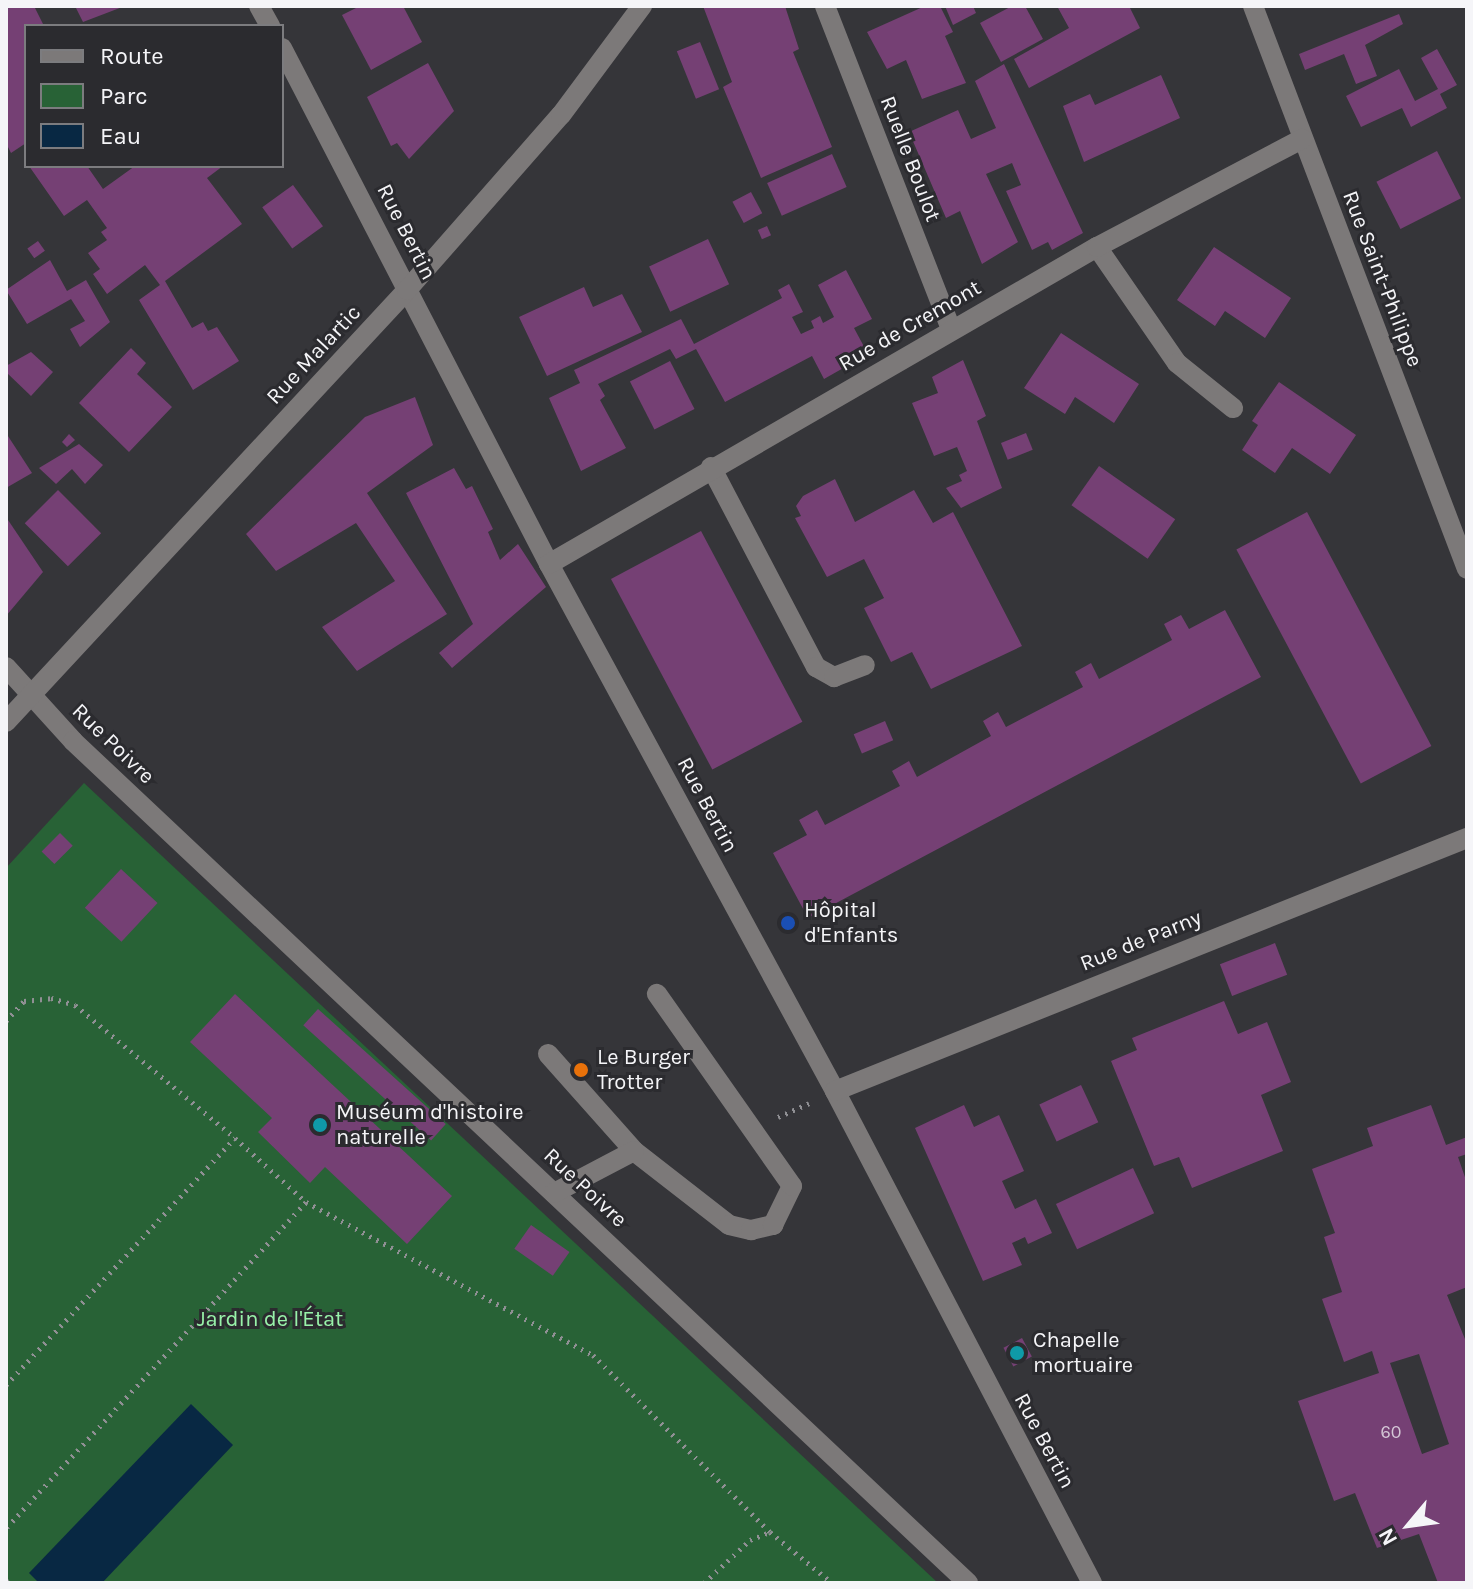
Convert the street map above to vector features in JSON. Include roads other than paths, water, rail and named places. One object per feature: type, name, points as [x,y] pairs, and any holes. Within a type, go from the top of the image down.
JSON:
[{"type":"street","points":[[259,6],[269,24]]},
{"type":"street","name":"Rue Malartic","points":[[6,722],[407,290],[561,115],[642,6]]},
{"type":"street","name":"Ruelle Boulot","points":[[825,6],[951,330]]},
{"type":"street","name":"Rue Saint-Philippe","points":[[1253,6],[1467,569]]},
{"type":"street","name":"Rue Bertin","points":[[284,52],[549,564],[835,1091],[1092,1583]]},
{"type":"street","name":"Rue de Cremont","points":[[549,564],[711,467],[1097,247],[1302,139]]},
{"type":"street","points":[[1097,247],[1177,363],[1233,408]]},
{"type":"street","points":[[711,467],[816,667],[834,677],[865,665]]},
{"type":"street","name":"Rue Poivre","points":[[6,667],[30,696],[968,1583]]},
{"type":"street","name":"Rue de Parny","points":[[835,1091],[1467,838]]},
{"type":"street","points":[[548,1054],[634,1151],[729,1225],[751,1230],[773,1225],[792,1186],[657,994]]},
{"type":"street","points":[[554,1193],[634,1151]]},
{"type":"water","points":[[191,1404],[233,1445],[102,1583],[39,1583],[29,1573]]},
{"type":"place","name":"Hôpital d'Enfants","points":[[788,923]]},
{"type":"place","name":"Le Burger Trotter","points":[[581,1070]]},
{"type":"place","name":"Muséum d'histoire naturelle","points":[[320,1125]]},
{"type":"place","name":"Chapelle mortuaire","points":[[1017,1353]]},
{"type":"park label","name":"Jardin de l'État","points":[[270,1320]]}]
